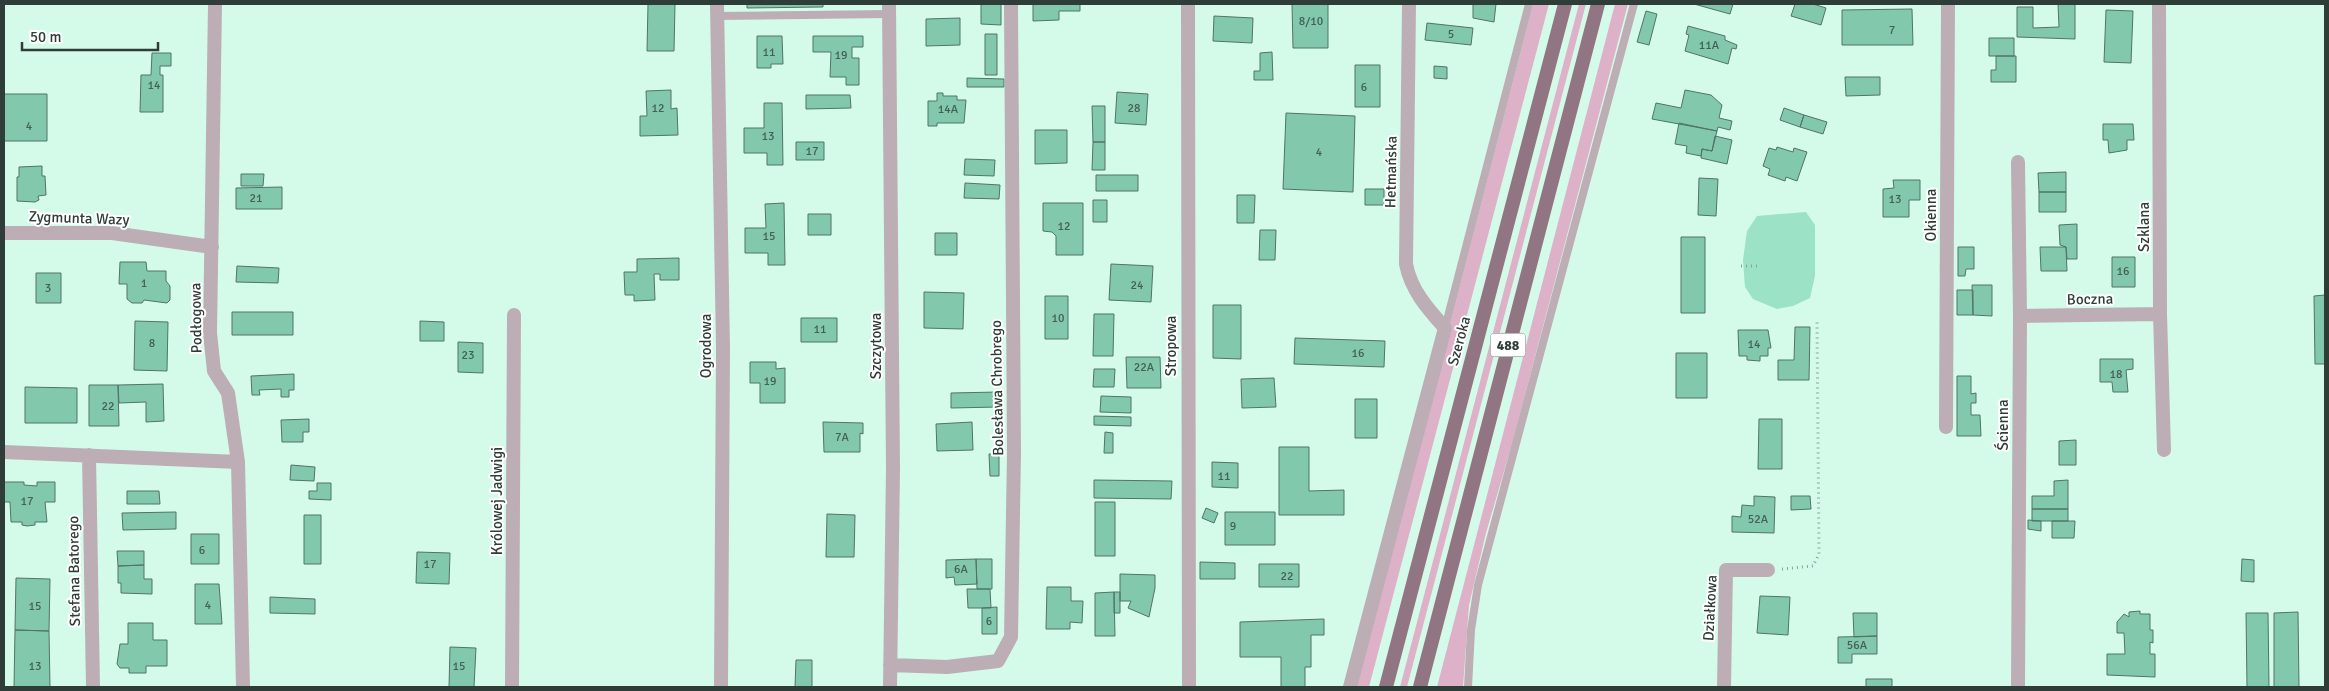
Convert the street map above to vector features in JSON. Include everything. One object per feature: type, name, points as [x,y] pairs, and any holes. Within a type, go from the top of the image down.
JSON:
[{"type":"main road","name":"Szeroka","points":[[1386,687],[1566,4]]},
{"type":"main road","name":"488","points":[[1420,687],[1598,4]]},
{"type":"street","name":"Podłogowa","points":[[215,4],[210,332],[214,371],[228,393],[238,462],[243,687]]},
{"type":"street","name":"Bolesława Chrobrego","points":[[890,665],[947,666],[998,661],[1011,637],[1014,452],[1010,4]]},
{"type":"street","name":"Stropowa","points":[[1188,4],[1190,687]]},
{"type":"street","name":"Hetmańska","points":[[1408,4],[1406,264],[1415,290],[1445,328]]},
{"type":"street","name":"Okienna","points":[[1946,427],[1948,4]]},
{"type":"street","name":"Szklana","points":[[2159,4],[2160,314],[2164,450]]},
{"type":"street","name":"Szczytowa","points":[[889,9],[893,469],[890,687]]},
{"type":"street","name":"Ogrodowa","points":[[717,10],[722,348],[721,687]]},
{"type":"street","name":"Ścienna","points":[[2018,162],[2020,316],[2018,687]]},
{"type":"street","name":"Zygmunta Wazy","points":[[4,233],[112,233],[212,247]]},
{"type":"street","name":"Boczna","points":[[2020,316],[2160,314]]},
{"type":"street","name":"Królowej Jadwigi","points":[[512,687],[514,315]]},
{"type":"street","points":[[1350,687],[1445,328]]},
{"type":"street","points":[[4,452],[238,462]]},
{"type":"street","name":"Stefana Batorego","points":[[89,455],[93,687]]},
{"type":"street","name":"Działkowa","points":[[1724,687],[1726,570],[1768,570]]},
{"type":"lane","name":"Szeroka","points":[[1445,328],[1529,4]]},
{"type":"lane","points":[[1468,687],[1471,630],[1478,585],[1634,4]]},
{"type":"lane","points":[[717,10],[889,9]]},
{"type":"path","points":[[1741,266],[1757,266]]},
{"type":"path","points":[[1768,570],[1813,566],[1819,554],[1817,322]]},
{"type":"shaded area","points":[[1533,4],[1549,4],[1369,687],[1356,687]]},
{"type":"shaded area","points":[[1579,4],[1586,4],[1407,687],[1400,687]]},
{"type":"shaded area","points":[[1615,4],[1628,4],[1512,444],[1486,533],[1469,605],[1463,687],[1437,687]]},
{"type":"shaded area","points":[[1806,212],[1815,225],[1815,276],[1810,298],[1793,306],[1777,309],[1753,299],[1745,287],[1743,260],[1747,231],[1757,216]]},
{"type":"building","points":[[648,4],[675,4],[674,51],[647,51]]},
{"type":"building","points":[[747,4],[823,4],[823,7],[747,8]]},
{"type":"building","points":[[981,4],[1001,4],[1001,25],[981,24]]},
{"type":"building","points":[[1033,4],[1080,4],[1080,11],[1059,11],[1059,20],[1033,21]]},
{"type":"building","points":[[1292,4],[1328,4],[1328,48],[1293,48]]},
{"type":"building","points":[[1473,4],[1496,4],[1494,22],[1473,18]]},
{"type":"building","points":[[1694,4],[1733,4],[1730,14]]},
{"type":"building","points":[[1795,4],[1813,4],[1826,8],[1821,25],[1791,16]]},
{"type":"building","points":[[2058,4],[2075,4],[2075,39],[2017,37],[2017,7],[2033,7],[2033,28],[2059,27]]},
{"type":"building","points":[[1912,9],[1913,45],[1842,45],[1842,10]]},
{"type":"building","points":[[2106,10],[2133,11],[2131,63],[2104,62]]},
{"type":"building","points":[[1646,11],[1657,14],[1649,45],[1637,42]]},
{"type":"building","points":[[1214,16],[1253,18],[1252,43],[1213,41]]},
{"type":"building","points":[[960,18],[960,45],[926,46],[926,19]]},
{"type":"building","points":[[1427,23],[1473,28],[1471,45],[1425,40]]},
{"type":"building","points":[[1688,26],[1725,36],[1725,40],[1737,45],[1736,49],[1732,48],[1728,64],[1685,51],[1689,35],[1686,34]]},
{"type":"building","points":[[985,34],[997,34],[997,75],[985,75]]},
{"type":"building","points":[[757,36],[782,36],[783,64],[771,64],[771,68],[757,68]]},
{"type":"building","points":[[813,36],[863,36],[863,47],[852,47],[852,58],[859,58],[859,85],[846,85],[846,77],[830,77],[831,52],[813,52]]},
{"type":"building","points":[[1989,38],[2014,38],[2014,56],[1989,56]]},
{"type":"building","points":[[1272,52],[1273,80],[1254,80],[1254,71],[1260,71],[1260,53]]},
{"type":"building","points":[[152,53],[171,53],[171,66],[160,66],[160,75],[163,75],[163,112],[140,112],[141,75],[151,75]]},
{"type":"building","points":[[1996,56],[2016,56],[2016,82],[1991,82],[1991,70],[1996,70]]},
{"type":"building","points":[[1355,65],[1380,65],[1380,107],[1355,107]]},
{"type":"building","points":[[1434,66],[1447,67],[1447,79],[1434,78]]},
{"type":"building","points":[[1845,77],[1880,77],[1880,95],[1846,96]]},
{"type":"building","points":[[967,78],[1004,79],[1004,87],[967,87]]},
{"type":"building","points":[[671,90],[671,109],[677,108],[678,135],[640,136],[640,116],[647,116],[646,91]]},
{"type":"building","points":[[1685,90],[1711,95],[1722,105],[1719,118],[1732,121],[1730,130],[1718,127],[1717,131],[1652,119],[1656,103],[1681,108]]},
{"type":"building","points":[[1117,92],[1148,94],[1146,125],[1115,123]]},
{"type":"building","points":[[937,93],[943,93],[943,96],[957,96],[957,100],[966,100],[964,123],[937,123],[937,126],[928,126],[928,101],[937,101]]},
{"type":"building","points":[[4,94],[47,94],[47,141],[4,141]]},
{"type":"building","points":[[806,95],[850,95],[851,108],[806,109]]},
{"type":"building","points":[[764,103],[782,103],[783,165],[767,165],[767,153],[744,153],[744,128],[764,128]]},
{"type":"building","points":[[1092,106],[1105,106],[1105,142],[1093,142]]},
{"type":"building","points":[[1784,108],[1804,115],[1800,127],[1780,120]]},
{"type":"building","points":[[1286,113],[1355,116],[1353,192],[1283,189]]},
{"type":"building","points":[[1804,115],[1827,122],[1823,134],[1800,127]]},
{"type":"building","points":[[1679,123],[1717,131],[1712,151],[1702,149],[1701,156],[1686,153],[1687,146],[1675,144]]},
{"type":"building","points":[[2103,124],[2133,124],[2134,140],[2127,140],[2127,150],[2109,153],[2108,140],[2103,140]]},
{"type":"building","points":[[1035,130],[1067,130],[1067,163],[1035,164]]},
{"type":"building","points":[[1715,136],[1732,140],[1727,164],[1701,158],[1702,149],[1712,151]]},
{"type":"building","points":[[796,142],[824,142],[824,160],[796,160]]},
{"type":"building","points":[[1093,142],[1105,142],[1105,170],[1092,170]]},
{"type":"building","points":[[1777,147],[1793,152],[1794,148],[1807,152],[1797,181],[1786,177],[1785,181],[1768,175],[1770,169],[1763,166],[1769,148],[1776,150]]},
{"type":"building","points":[[965,159],[995,160],[994,176],[964,175]]},
{"type":"building","points":[[42,166],[42,176],[45,176],[46,195],[38,196],[39,200],[35,202],[17,201],[19,167]]},
{"type":"building","points":[[2066,172],[2066,192],[2039,192],[2038,173]]},
{"type":"building","points":[[241,174],[264,174],[263,186],[241,186]]},
{"type":"building","points":[[1096,175],[1138,175],[1138,191],[1096,191]]},
{"type":"building","points":[[1699,178],[1718,179],[1716,216],[1698,215]]},
{"type":"building","points":[[1893,180],[1920,180],[1920,200],[1909,200],[1909,217],[1883,217],[1883,189],[1894,188]]},
{"type":"building","points":[[965,183],[1000,185],[999,199],[964,198]]},
{"type":"building","points":[[282,187],[282,209],[236,209],[236,188]]},
{"type":"building","points":[[1365,189],[1384,189],[1384,205],[1365,205]]},
{"type":"building","points":[[2039,192],[2066,192],[2066,212],[2039,212]]},
{"type":"building","points":[[1237,195],[1255,195],[1254,223],[1237,223]]},
{"type":"building","points":[[1093,200],[1107,200],[1107,222],[1093,222]]},
{"type":"building","points":[[784,203],[785,265],[768,265],[768,253],[745,253],[745,228],[766,228],[765,204]]},
{"type":"building","points":[[1043,203],[1083,203],[1083,255],[1056,255],[1056,236],[1052,232],[1043,231]]},
{"type":"building","points":[[808,214],[831,214],[831,235],[808,235]]},
{"type":"building","points":[[2077,224],[2077,259],[2067,259],[2066,247],[2060,245],[2059,225]]},
{"type":"building","points":[[1260,230],[1276,230],[1275,260],[1259,260]]},
{"type":"building","points":[[935,233],[957,233],[957,255],[935,255]]},
{"type":"building","points":[[1681,237],[1705,237],[1705,313],[1681,313]]},
{"type":"building","points":[[1958,247],[1974,247],[1974,269],[1966,269],[1965,276],[1958,276]]},
{"type":"building","points":[[2040,247],[2066,247],[2067,271],[2041,271]]},
{"type":"building","points":[[2112,257],[2135,257],[2135,287],[2112,287]]},
{"type":"building","points":[[679,258],[679,280],[660,280],[660,274],[654,274],[655,300],[634,301],[634,295],[625,295],[624,272],[637,272],[637,259]]},
{"type":"building","points":[[120,262],[146,262],[147,271],[166,271],[166,281],[170,286],[170,300],[167,303],[144,300],[142,303],[132,303],[127,299],[127,284],[119,284]]},
{"type":"building","points":[[1111,264],[1153,266],[1151,302],[1109,300]]},
{"type":"building","points":[[237,266],[279,268],[278,283],[236,282]]},
{"type":"building","points":[[36,273],[61,273],[61,303],[36,303]]},
{"type":"building","points":[[1972,285],[1992,285],[1992,316],[1973,315]]},
{"type":"building","points":[[1957,290],[1973,290],[1973,315],[1957,315]]},
{"type":"building","points":[[924,292],[964,293],[963,329],[924,328]]},
{"type":"building","points":[[2325,295],[2325,364],[2315,364],[2314,296]]},
{"type":"building","points":[[1045,296],[1068,296],[1068,339],[1045,339]]},
{"type":"building","points":[[1213,305],[1241,305],[1241,359],[1213,358]]},
{"type":"building","points":[[232,312],[293,312],[293,335],[232,335]]},
{"type":"building","points":[[1094,314],[1114,314],[1113,356],[1093,356]]},
{"type":"building","points":[[801,318],[837,318],[837,342],[801,342]]},
{"type":"building","points":[[135,321],[168,322],[167,371],[134,370]]},
{"type":"building","points":[[420,321],[444,322],[444,341],[420,341]]},
{"type":"building","points":[[1795,327],[1810,327],[1809,380],[1778,380],[1778,360],[1794,360]]},
{"type":"building","points":[[1738,330],[1768,330],[1771,348],[1768,348],[1768,356],[1760,356],[1760,361],[1747,360],[1747,356],[1739,356]]},
{"type":"building","points":[[1295,338],[1385,341],[1384,367],[1294,364]]},
{"type":"building","points":[[458,342],[483,343],[483,373],[458,372]]},
{"type":"building","points":[[1676,353],[1707,353],[1707,398],[1676,398]]},
{"type":"building","points":[[1126,357],[1160,357],[1161,388],[1127,388]]},
{"type":"building","points":[[2100,359],[2133,359],[2133,369],[2126,370],[2128,392],[2113,392],[2112,382],[2100,382]]},
{"type":"building","points":[[750,362],[776,362],[776,369],[785,368],[785,403],[760,403],[760,383],[750,383]]},
{"type":"building","points":[[1094,369],[1115,369],[1114,387],[1093,387]]},
{"type":"building","points":[[294,374],[294,390],[289,390],[289,397],[281,397],[281,389],[259,390],[260,395],[252,395],[251,376]]},
{"type":"building","points":[[1957,376],[1971,376],[1971,394],[1976,393],[1976,403],[1971,403],[1971,415],[1980,415],[1981,436],[1957,436]]},
{"type":"building","points":[[1274,378],[1276,407],[1242,408],[1241,379]]},
{"type":"building","points":[[163,384],[164,421],[146,422],[146,402],[119,403],[118,385]]},
{"type":"building","points":[[89,385],[118,385],[119,426],[89,426]]},
{"type":"building","points":[[25,387],[77,388],[77,423],[25,423]]},
{"type":"building","points":[[998,392],[999,407],[951,408],[951,393]]},
{"type":"building","points":[[1101,396],[1131,397],[1131,413],[1100,412]]},
{"type":"building","points":[[1355,399],[1377,399],[1377,438],[1355,438]]},
{"type":"building","points":[[1094,416],[1131,417],[1131,426],[1094,425]]},
{"type":"building","points":[[309,419],[309,432],[303,432],[303,442],[282,442],[281,420]]},
{"type":"building","points":[[1759,419],[1782,419],[1782,469],[1758,469]]},
{"type":"building","points":[[823,422],[863,423],[863,434],[860,433],[860,452],[824,452]]},
{"type":"building","points":[[972,422],[973,450],[937,451],[936,424]]},
{"type":"building","points":[[1105,432],[1113,433],[1113,453],[1104,453]]},
{"type":"building","points":[[2076,440],[2076,465],[2059,465],[2059,441]]},
{"type":"building","points":[[1279,447],[1309,447],[1309,491],[1344,490],[1344,515],[1279,515]]},
{"type":"building","points":[[989,454],[999,454],[999,476],[990,476]]},
{"type":"building","points":[[1212,462],[1238,463],[1238,488],[1212,487]]},
{"type":"building","points":[[291,465],[315,467],[314,481],[290,480]]},
{"type":"building","points":[[1094,480],[1172,481],[1171,499],[1094,498]]},
{"type":"building","points":[[2068,480],[2068,509],[2032,509],[2032,496],[2054,496],[2054,481]]},
{"type":"building","points":[[4,482],[24,482],[24,485],[37,486],[37,482],[55,482],[55,502],[45,502],[47,522],[35,522],[35,525],[27,526],[22,525],[22,522],[11,522],[10,502],[4,502]]},
{"type":"building","points":[[317,483],[331,483],[331,500],[309,499],[309,491],[317,491]]},
{"type":"building","points":[[127,491],[159,491],[160,504],[127,504]]},
{"type":"building","points":[[1754,496],[1775,497],[1774,533],[1732,532],[1732,516],[1741,517],[1742,505],[1754,506]]},
{"type":"building","points":[[1791,496],[1810,496],[1811,509],[1791,510]]},
{"type":"building","points":[[1095,502],[1115,502],[1115,556],[1095,556]]},
{"type":"building","points":[[1206,508],[1218,513],[1214,523],[1202,518]]},
{"type":"building","points":[[2032,509],[2068,509],[2068,521],[2032,521]]},
{"type":"building","points":[[176,512],[176,529],[123,530],[122,513]]},
{"type":"building","points":[[1225,512],[1275,512],[1275,545],[1225,545]]},
{"type":"building","points":[[827,514],[855,515],[854,557],[826,557]]},
{"type":"building","points":[[304,515],[321,515],[321,564],[304,564]]},
{"type":"building","points":[[2028,520],[2041,521],[2041,531],[2028,529]]},
{"type":"building","points":[[2052,521],[2075,521],[2074,538],[2052,538]]},
{"type":"building","points":[[191,534],[219,534],[219,564],[191,564]]},
{"type":"building","points":[[117,551],[144,551],[144,565],[118,566]]},
{"type":"building","points":[[417,552],[450,553],[449,584],[416,583]]},
{"type":"building","points":[[976,559],[977,584],[955,585],[954,577],[946,578],[946,560]]},
{"type":"building","points":[[976,559],[992,559],[992,589],[977,589]]},
{"type":"building","points":[[2242,559],[2254,560],[2254,582],[2241,581]]},
{"type":"building","points":[[1200,562],[1235,563],[1235,579],[1200,579]]},
{"type":"building","points":[[1259,564],[1299,564],[1299,587],[1259,587]]},
{"type":"building","points":[[144,565],[144,579],[152,579],[152,594],[121,593],[121,583],[118,583],[118,566]]},
{"type":"building","points":[[1120,574],[1155,575],[1155,588],[1149,617],[1128,608],[1131,601],[1120,601]]},
{"type":"building","points":[[16,578],[50,579],[49,631],[15,630]]},
{"type":"building","points":[[195,584],[219,584],[222,624],[195,624]]},
{"type":"building","points":[[1047,587],[1071,587],[1071,601],[1083,601],[1082,623],[1070,622],[1070,629],[1046,629]]},
{"type":"building","points":[[967,589],[990,589],[991,608],[968,608]]},
{"type":"building","points":[[1114,592],[1115,636],[1095,636],[1095,593]]},
{"type":"building","points":[[1114,592],[1120,592],[1120,613],[1114,613]]},
{"type":"building","points":[[1760,596],[1790,597],[1788,635],[1757,633]]},
{"type":"building","points":[[270,597],[315,599],[315,614],[270,613]]},
{"type":"building","points":[[997,607],[997,634],[982,634],[982,608]]},
{"type":"building","points":[[2140,611],[2140,614],[2150,614],[2150,630],[2153,630],[2153,643],[2150,642],[2150,654],[2155,654],[2155,677],[2107,675],[2107,654],[2125,654],[2124,633],[2117,633],[2117,622],[2124,614],[2129,617],[2129,612]]},
{"type":"building","points":[[2298,612],[2299,687],[2274,687],[2274,613]]},
{"type":"building","points":[[1853,613],[1877,613],[1877,636],[1854,637]]},
{"type":"building","points":[[2246,613],[2268,613],[2269,687],[2247,687]]},
{"type":"building","points":[[1324,619],[1324,635],[1311,635],[1311,667],[1305,667],[1305,687],[1281,687],[1281,657],[1240,657],[1240,622]]},
{"type":"building","points":[[128,623],[153,623],[153,640],[167,640],[167,666],[146,666],[146,673],[129,673],[129,668],[120,668],[117,664],[120,644],[128,644]]},
{"type":"building","points":[[15,630],[49,631],[50,687],[14,687]]},
{"type":"building","points":[[1877,636],[1877,654],[1852,654],[1852,663],[1838,663],[1838,637]]},
{"type":"building","points":[[450,647],[476,648],[474,687],[449,687]]},
{"type":"building","points":[[796,660],[812,660],[812,687],[795,687]]},
{"type":"building","points":[[1866,679],[1892,679],[1892,687],[1866,687]]}]
